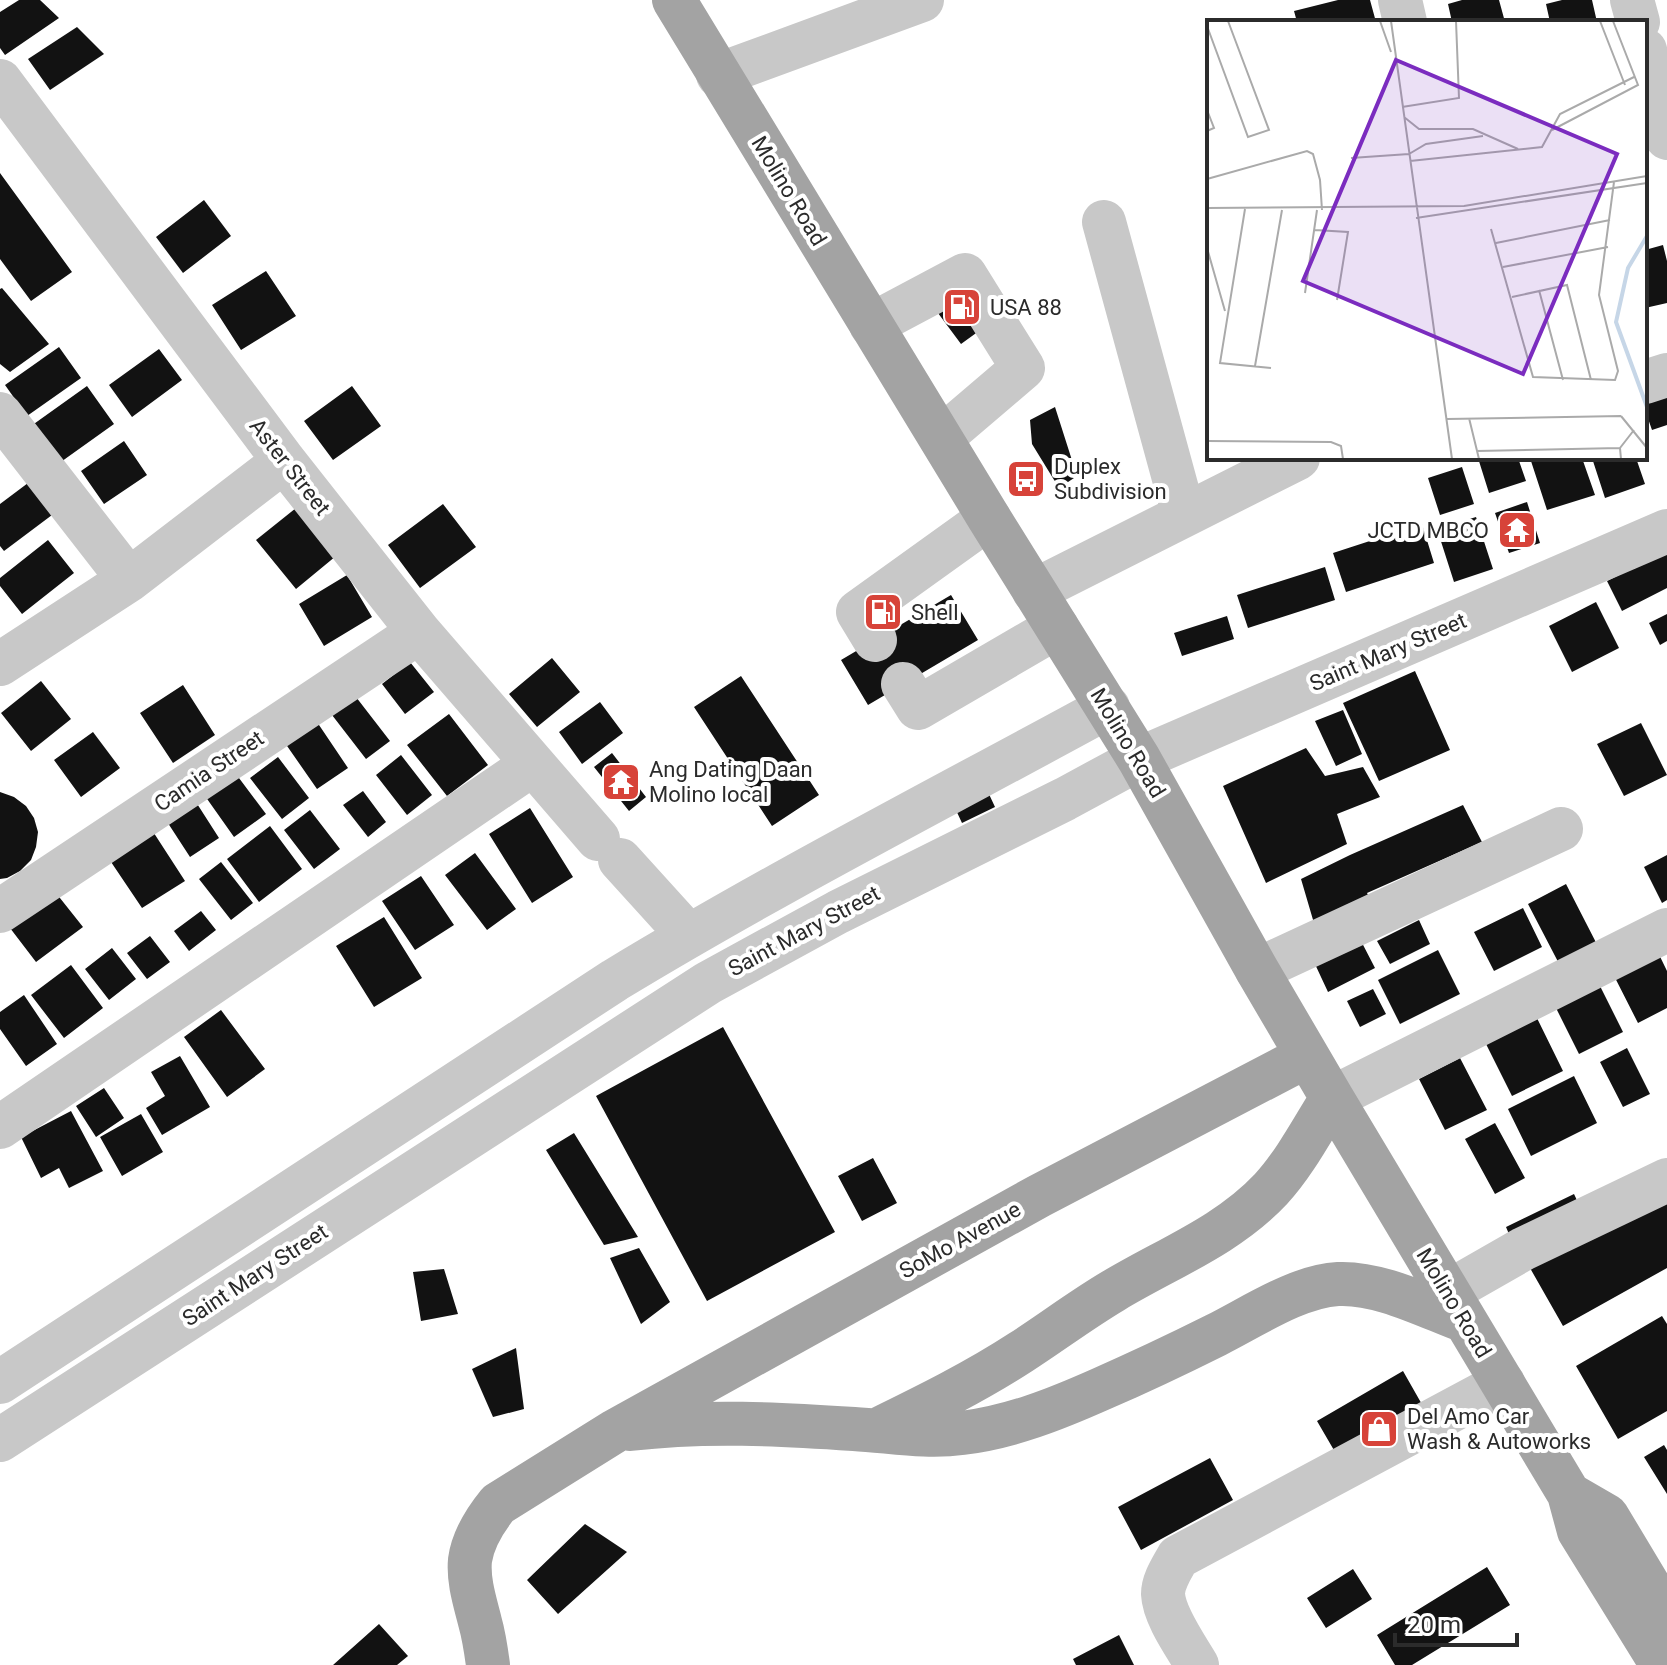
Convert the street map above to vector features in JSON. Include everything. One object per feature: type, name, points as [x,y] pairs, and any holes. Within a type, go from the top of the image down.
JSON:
[{"type":"main road","name":"Molino Road","points":[[674,0],[1139,759],[1307,1056],[1569,1494],[1579,1531],[1662,1665]]},
{"type":"main road","name":"SoMo Avenue","points":[[481,1656],[470,1559],[485,1521],[498,1504],[615,1431],[1039,1196],[1307,1056]]},
{"type":"main road","name":"SoMo Avenue","points":[[877,1430],[965,1386],[1111,1292],[1218,1233],[1248,1211],[1271,1188],[1332,1098]]},
{"type":"main road","name":"SoMo Avenue","points":[[615,1431],[710,1423],[877,1430],[937,1436],[989,1429],[1035,1416],[1157,1365],[1309,1290],[1336,1284],[1359,1284],[1457,1307]]},
{"type":"main road","name":"Molino Road","points":[[1569,1494],[1607,1516],[1667,1616]]},
{"type":"main road","name":"Molino Road","points":[[1612,1584],[1642,1665]]},
{"type":"street","points":[[718,75],[922,0]]},
{"type":"street","points":[[1400,0],[1405,20]]},
{"type":"street","points":[[1632,0],[1637,20]]},
{"type":"street","points":[[1647,58],[1667,138]]},
{"type":"street","name":"Aster Street","points":[[0,81],[284,461],[419,632],[609,850],[688,935]]},
{"type":"street","points":[[1104,222],[1184,515]]},
{"type":"street","points":[[871,325],[965,275],[1023,368],[941,438]]},
{"type":"street","points":[[1647,381],[1667,375]]},
{"type":"street","points":[[0,414],[129,580]]},
{"type":"street","points":[[903,684],[918,708],[1046,609],[1184,515],[1294,460]]},
{"type":"street","points":[[0,664],[129,580],[284,461]]},
{"type":"street","points":[[875,640],[858,612],[989,518]]},
{"type":"street","name":"Saint Mary Street","points":[[0,1440],[708,983],[838,912],[1139,759],[1667,531]]},
{"type":"street","name":"Camia Street","points":[[0,911],[419,632]]},
{"type":"street","points":[[0,1382],[688,935],[1108,707]]},
{"type":"street","points":[[0,1127],[533,764]]},
{"type":"street","points":[[1257,970],[1561,829]]},
{"type":"street","points":[[1332,1098],[1667,930]]},
{"type":"street","points":[[1457,1307],[1523,1249],[1667,1180]]},
{"type":"street","points":[[1197,1665],[1168,1614],[1163,1593],[1168,1574],[1178,1557],[1503,1383]]},
{"type":"building","points":[[19,0],[40,0],[59,18],[5,55],[0,48],[0,12]]},
{"type":"building","points":[[1338,0],[1370,0],[1375,20],[1296,20],[1294,11]]},
{"type":"building","points":[[1462,0],[1499,0],[1504,20],[1452,20],[1448,4]]},
{"type":"building","points":[[1562,0],[1592,0],[1597,20],[1550,20],[1546,4]]},
{"type":"building","points":[[77,27],[104,54],[50,90],[28,59]]},
{"type":"building","points":[[0,173],[72,272],[31,301],[0,259]]},
{"type":"building","points":[[204,200],[231,236],[183,273],[156,237]]},
{"type":"building","points":[[1663,245],[1667,261],[1667,303],[1647,308],[1647,249]]},
{"type":"building","points":[[266,271],[296,316],[241,350],[212,305]]},
{"type":"building","points":[[961,284],[990,323],[961,344],[932,305]]},
{"type":"building","points":[[2,288],[49,344],[10,372],[0,364]]},
{"type":"building","points":[[59,347],[81,378],[27,416],[5,385]]},
{"type":"building","points":[[159,349],[182,380],[132,417],[109,385]]},
{"type":"building","points":[[87,386],[114,424],[58,464],[31,426]]},
{"type":"building","points":[[352,386],[381,426],[333,460],[304,421]]},
{"type":"building","points":[[1667,391],[1667,425],[1652,430],[1647,416],[1647,397]]},
{"type":"building","points":[[1055,407],[1077,476],[1059,488],[1032,444],[1030,420]]},
{"type":"building","points":[[124,441],[147,475],[104,504],[81,471]]},
{"type":"building","points":[[1479,460],[1519,460],[1526,481],[1489,493]]},
{"type":"building","points":[[1531,460],[1583,460],[1595,495],[1547,510]]},
{"type":"building","points":[[1593,460],[1637,460],[1645,484],[1605,498]]},
{"type":"building","points":[[1462,467],[1474,504],[1440,515],[1428,478]]},
{"type":"building","points":[[28,483],[52,515],[4,551],[0,546],[0,504]]},
{"type":"building","points":[[1527,502],[1540,543],[1509,553],[1495,513]]},
{"type":"building","points":[[443,504],[476,547],[420,588],[388,545]]},
{"type":"building","points":[[296,508],[336,556],[296,589],[256,540]]},
{"type":"building","points":[[1476,517],[1493,569],[1454,582],[1437,529]]},
{"type":"building","points":[[1422,524],[1434,563],[1346,592],[1333,553]]},
{"type":"building","points":[[48,540],[74,573],[22,614],[0,586],[0,578]]},
{"type":"building","points":[[1667,551],[1667,588],[1622,611],[1607,581]]},
{"type":"building","points":[[1325,567],[1335,600],[1248,628],[1237,595]]},
{"type":"building","points":[[347,575],[372,617],[324,646],[299,604]]},
{"type":"building","points":[[951,595],[978,640],[868,705],[841,660]]},
{"type":"building","points":[[1596,602],[1619,648],[1572,672],[1549,626]]},
{"type":"building","points":[[1667,614],[1667,641],[1660,645],[1649,623]]},
{"type":"building","points":[[1227,616],[1234,639],[1182,656],[1174,633]]},
{"type":"building","points":[[552,658],[580,692],[537,727],[509,694]]},
{"type":"building","points":[[410,662],[434,692],[405,714],[382,684]]},
{"type":"building","points":[[1415,671],[1450,750],[1379,781],[1343,703]]},
{"type":"building","points":[[741,676],[819,795],[772,826],[694,707]]},
{"type":"building","points":[[41,681],[71,719],[31,751],[1,713]]},
{"type":"building","points":[[183,685],[215,735],[173,763],[140,713]]},
{"type":"building","points":[[356,697],[390,741],[366,759],[332,715]]},
{"type":"building","points":[[600,702],[623,733],[582,764],[559,732]]},
{"type":"building","points":[[1343,710],[1362,754],[1336,766],[1315,721]]},
{"type":"building","points":[[449,714],[488,765],[447,796],[407,745]]},
{"type":"building","points":[[317,722],[348,768],[317,789],[285,743]]},
{"type":"building","points":[[1641,723],[1667,775],[1624,796],[1597,744]]},
{"type":"building","points":[[93,732],[120,768],[81,797],[54,760]]},
{"type":"building","points":[[1306,748],[1325,776],[1363,767],[1380,797],[1337,814],[1347,844],[1266,883],[1223,786]]},
{"type":"building","points":[[612,753],[646,797],[629,811],[594,767]]},
{"type":"building","points":[[401,755],[432,795],[407,815],[376,775]]},
{"type":"building","points":[[278,757],[309,798],[282,819],[250,778]]},
{"type":"building","points":[[236,774],[266,814],[234,837],[205,796]]},
{"type":"building","points":[[363,791],[386,822],[368,837],[343,805]]},
{"type":"building","points":[[0,792],[26,806],[38,832],[31,860],[20,871],[0,879]]},
{"type":"building","points":[[988,792],[995,807],[962,823],[955,808]]},
{"type":"building","points":[[194,799],[219,838],[190,857],[164,817]]},
{"type":"building","points":[[1463,805],[1482,842],[1367,893],[1374,907],[1316,930],[1301,879]]},
{"type":"building","points":[[530,808],[573,877],[532,903],[489,834]]},
{"type":"building","points":[[310,810],[340,849],[314,869],[284,830]]},
{"type":"building","points":[[270,826],[302,869],[259,902],[227,859]]},
{"type":"building","points":[[150,827],[185,881],[142,908],[107,856]]},
{"type":"building","points":[[475,853],[516,909],[487,930],[445,875]]},
{"type":"building","points":[[1667,855],[1667,900],[1662,903],[1644,867]]},
{"type":"building","points":[[221,862],[253,903],[231,920],[199,879]]},
{"type":"building","points":[[421,876],[454,925],[415,950],[382,901]]},
{"type":"building","points":[[1566,884],[1605,960],[1567,979],[1528,904]]},
{"type":"building","points":[[56,893],[83,927],[36,962],[10,928]]},
{"type":"building","points":[[1523,908],[1542,947],[1494,971],[1474,932]]},
{"type":"building","points":[[201,911],[216,930],[189,951],[174,931]]},
{"type":"building","points":[[384,917],[422,978],[374,1007],[336,946]]},
{"type":"building","points":[[1419,920],[1430,944],[1390,964],[1377,941]]},
{"type":"building","points":[[150,936],[170,962],[147,979],[127,953]]},
{"type":"building","points":[[1360,939],[1375,968],[1328,992],[1314,962]]},
{"type":"building","points":[[1652,940],[1667,971],[1667,1008],[1638,1023],[1607,962]]},
{"type":"building","points":[[112,948],[136,979],[109,1000],[85,969]]},
{"type":"building","points":[[1438,950],[1460,994],[1400,1024],[1378,980]]},
{"type":"building","points":[[71,965],[103,1008],[64,1038],[31,995]]},
{"type":"building","points":[[1592,970],[1623,1032],[1579,1054],[1548,992]]},
{"type":"building","points":[[1373,989],[1386,1014],[1360,1027],[1347,1001]]},
{"type":"building","points":[[24,995],[57,1044],[26,1066],[0,1029],[0,1012]]},
{"type":"building","points":[[221,1010],[265,1069],[227,1097],[184,1037]]},
{"type":"building","points":[[1534,1012],[1563,1071],[1512,1096],[1483,1038]]},
{"type":"building","points":[[723,1027],[835,1232],[707,1301],[596,1096]]},
{"type":"building","points":[[1627,1048],[1650,1094],[1623,1107],[1600,1062]]},
{"type":"building","points":[[180,1056],[210,1107],[162,1135],[146,1108],[165,1096],[151,1072]]},
{"type":"building","points":[[1460,1058],[1487,1110],[1445,1130],[1419,1079]]},
{"type":"building","points":[[1574,1076],[1597,1123],[1531,1156],[1508,1109]]},
{"type":"building","points":[[104,1088],[124,1118],[96,1137],[76,1106]]},
{"type":"building","points":[[71,1111],[103,1171],[69,1188],[59,1168],[41,1178],[21,1137]]},
{"type":"building","points":[[141,1114],[163,1152],[122,1176],[100,1137]]},
{"type":"building","points":[[1495,1123],[1525,1178],[1495,1194],[1465,1139]]},
{"type":"building","points":[[574,1133],[638,1237],[604,1245],[546,1150]]},
{"type":"building","points":[[873,1158],[897,1203],[862,1221],[838,1176]]},
{"type":"building","points":[[1667,1191],[1667,1268],[1563,1326],[1530,1268]]},
{"type":"building","points":[[1574,1194],[1583,1213],[1514,1246],[1506,1227]]},
{"type":"building","points":[[639,1248],[670,1302],[641,1324],[610,1258]]},
{"type":"building","points":[[444,1269],[458,1314],[421,1321],[413,1272]]},
{"type":"building","points":[[1662,1316],[1667,1324],[1667,1411],[1618,1439],[1576,1366]]},
{"type":"building","points":[[516,1348],[524,1409],[493,1417],[472,1369]]},
{"type":"building","points":[[1403,1371],[1428,1415],[1342,1464],[1317,1421]]},
{"type":"building","points":[[1664,1445],[1667,1450],[1667,1494],[1644,1457]]},
{"type":"building","points":[[1210,1458],[1233,1500],[1141,1550],[1118,1507]]},
{"type":"building","points":[[585,1524],[627,1552],[558,1614],[527,1580]]},
{"type":"building","points":[[1487,1567],[1510,1605],[1412,1665],[1395,1665],[1377,1635]]},
{"type":"building","points":[[1353,1569],[1372,1599],[1326,1628],[1307,1598]]},
{"type":"building","points":[[379,1624],[408,1656],[397,1665],[333,1665]]},
{"type":"building","points":[[1119,1635],[1134,1665],[1076,1665],[1073,1659]]},
{"type":"place","name":"USA 88","points":[[962,307]]},
{"type":"place","name":"Duplex Subdivision","points":[[1026,479]]},
{"type":"place","name":"JCTD MBCO","points":[[1517,530]]},
{"type":"place","name":"Shell","points":[[883,612]]},
{"type":"place","name":"Ang Dating Daan Molino local","points":[[621,782]]},
{"type":"place","name":"Del Amo Car Wash & Autoworks","points":[[1379,1429]]}]
